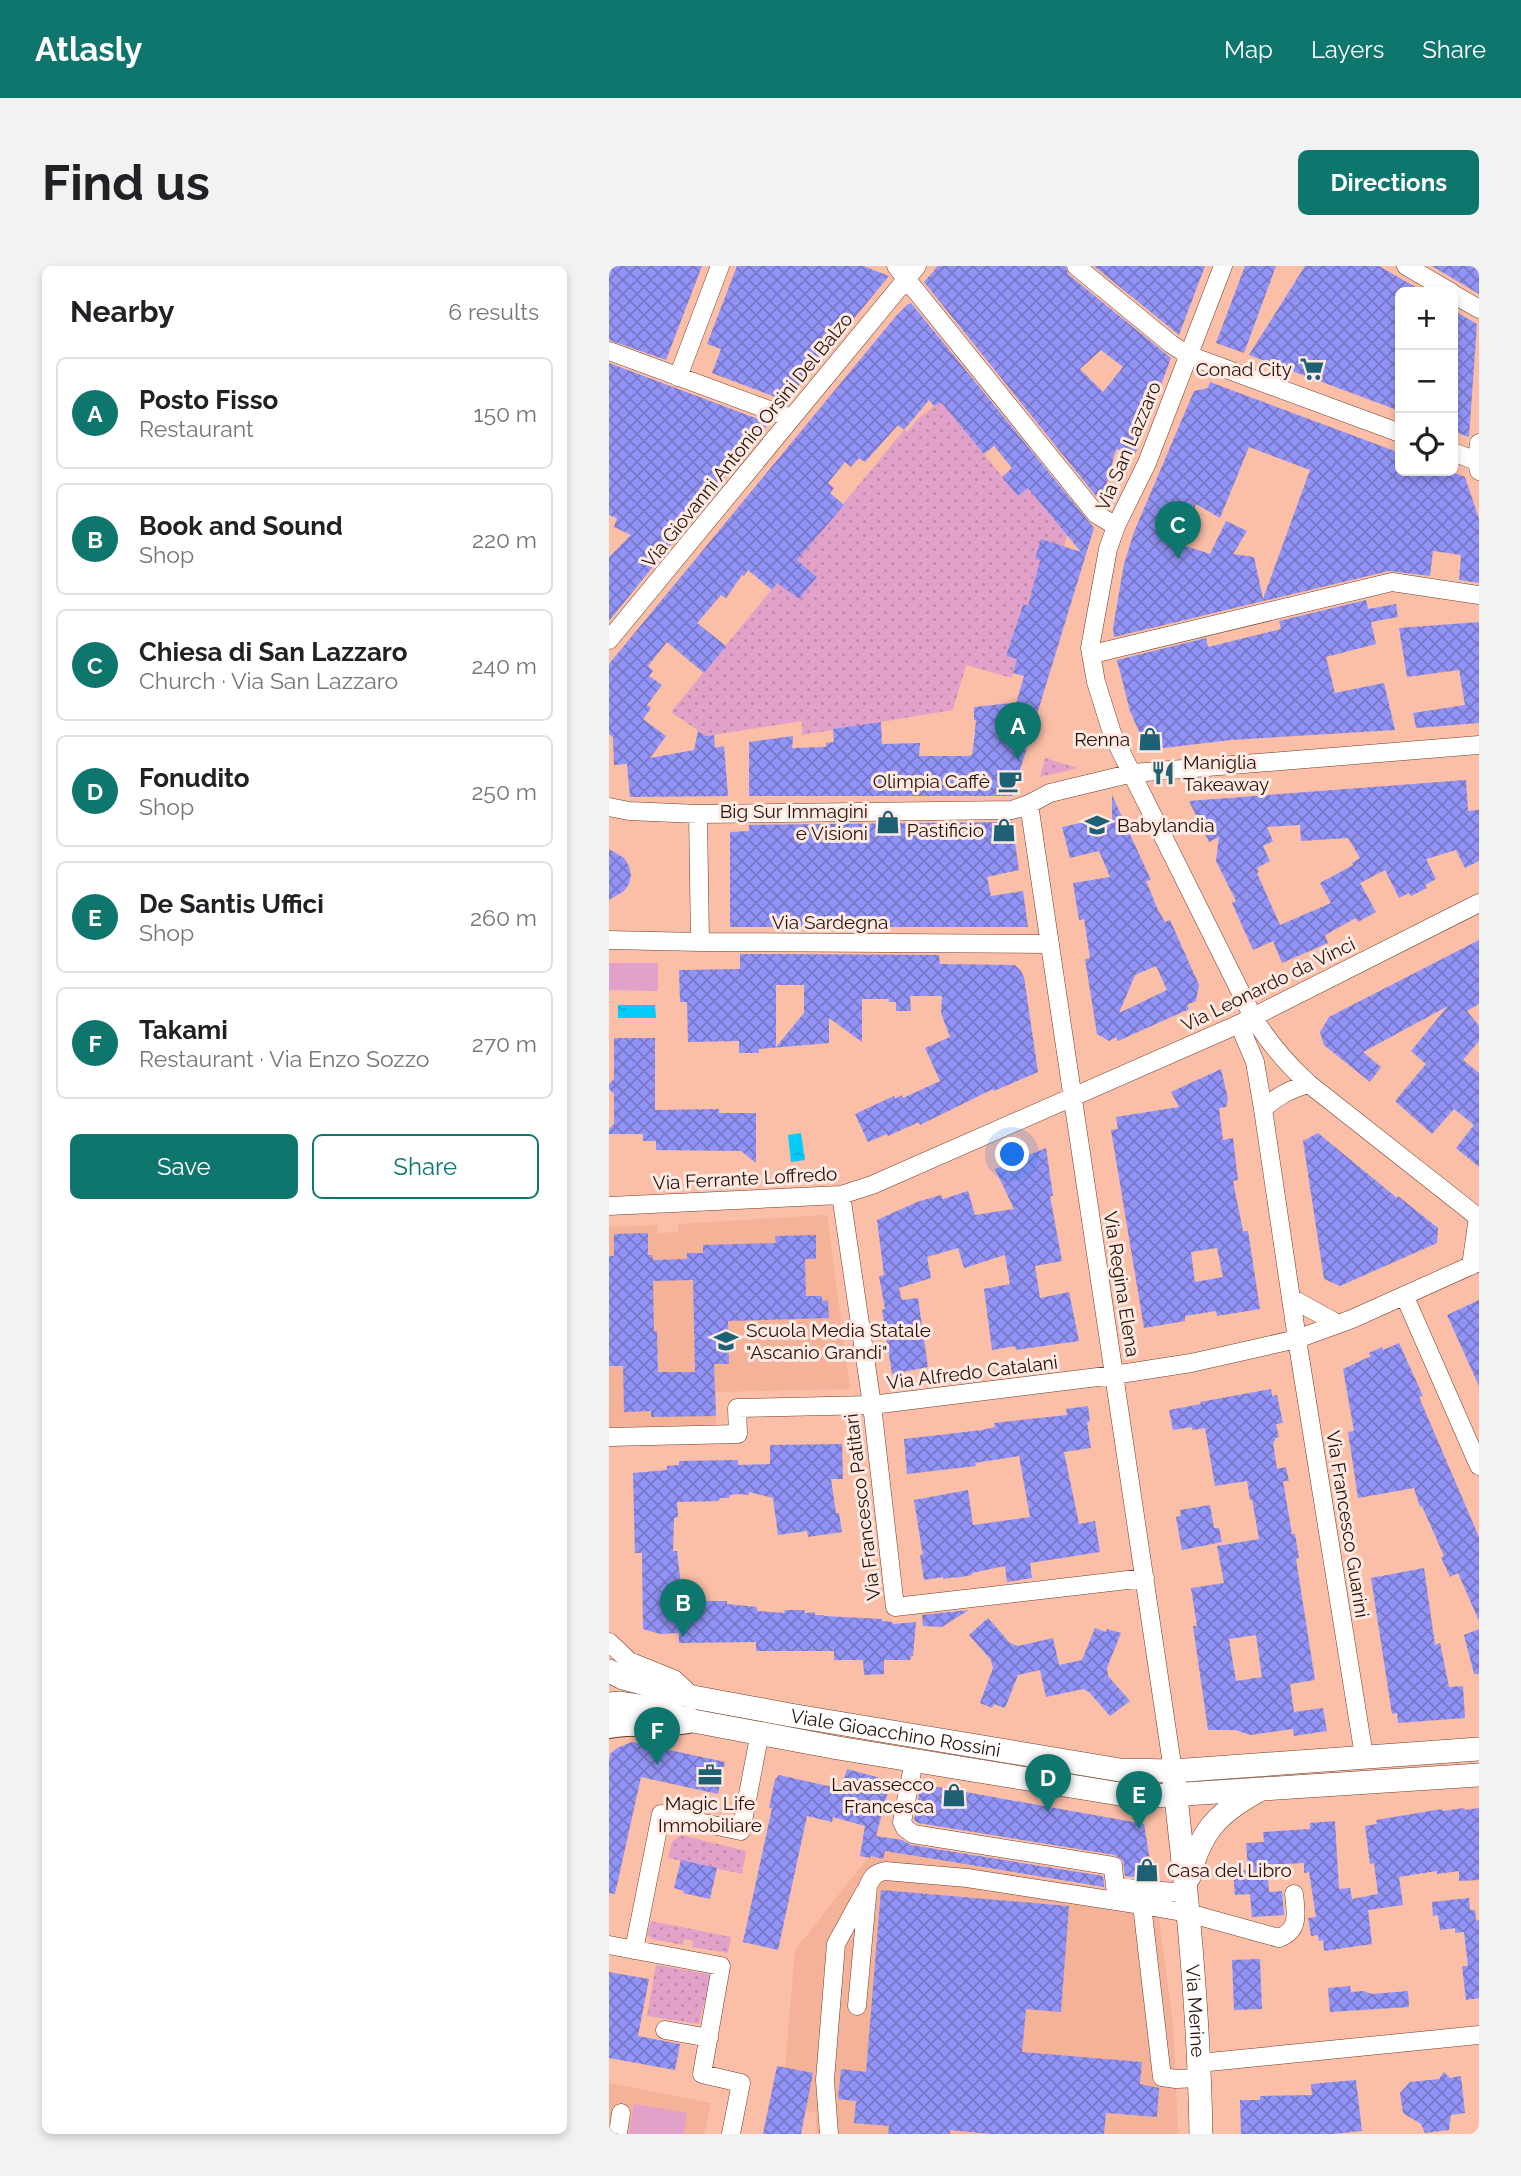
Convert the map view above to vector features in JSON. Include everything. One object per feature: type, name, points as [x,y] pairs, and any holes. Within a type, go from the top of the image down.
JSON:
[{"type":"highway","points":[[609,1725],[667,1724],[691,1708]]},
{"type":"main road","name":"Viale Gioacchino Rossini","points":[[609,1671],[691,1708],[761,1732],[1129,1797],[1479,1775]]},
{"type":"main road","name":"Viale Gioacchino Rossini","points":[[609,1704],[790,1715],[1093,1767],[1132,1770],[1173,1771],[1479,1749]]},
{"type":"main road","name":"Via Merine","points":[[1173,1771],[1187,1898],[1201,2134]]},
{"type":"main road","name":"Via Merine","points":[[1187,1898],[1197,1848],[1207,1830],[1234,1804],[1258,1790]]},
{"type":"street","points":[[678,377],[720,266]]},
{"type":"street","points":[[1076,266],[1188,355],[1395,431]]},
{"type":"street","name":"Via San Lazzaro","points":[[1090,648],[1108,549],[1116,526],[1147,463],[1223,266]]},
{"type":"street","points":[[1406,266],[1442,287]]},
{"type":"street","points":[[907,270],[1096,514],[1116,526]]},
{"type":"street","name":"Via Giovanni Antonio Orsini Del Balzo","points":[[609,640],[791,418],[907,270]]},
{"type":"street","points":[[1458,297],[1479,309]]},
{"type":"street","points":[[609,351],[791,418]]},
{"type":"street","points":[[1458,454],[1478,460]]},
{"type":"street","points":[[1475,1264],[1479,1217],[1308,1084],[1246,1021],[1133,773],[1112,733],[1096,682],[1090,648],[1101,652],[1392,582],[1479,595]]},
{"type":"street","points":[[609,807],[629,811],[698,814],[1011,810],[1050,793],[1133,773],[1479,745]]},
{"type":"street","name":"Via Regina Elena","points":[[1029,804],[1173,1771]]},
{"type":"street","points":[[698,814],[700,942]]},
{"type":"street","name":"Via Leonardo da Vinci","points":[[1073,1097],[1246,1021],[1479,903]]},
{"type":"street","name":"Via Sardegna","points":[[609,940],[1050,944]]},
{"type":"street","name":"Via Francesco Guarini","points":[[1246,1021],[1263,1109],[1364,1756]]},
{"type":"street","points":[[1263,1109],[1273,1099],[1292,1088],[1308,1084]]},
{"type":"street","name":"Via Ferrante Loffredo","points":[[609,1206],[841,1195],[872,1185],[1073,1097]]},
{"type":"street","name":"Via Francesco Patitari","points":[[841,1195],[871,1405],[895,1607],[1145,1578]]},
{"type":"street","name":"Via Alfredo Catalani","points":[[609,1437],[738,1434],[737,1408],[871,1405],[1191,1363],[1297,1339],[1405,1297],[1475,1264]]},
{"type":"street","points":[[1405,1297],[1479,1466]]},
{"type":"street","points":[[1291,1298],[1338,1324]]},
{"type":"street","points":[[609,1642],[629,1661],[674,1679],[691,1708]]},
{"type":"street","points":[[634,1950],[661,1814],[741,1831],[761,1732]]},
{"type":"street","points":[[914,1761],[902,1822],[913,1834],[1113,1866],[1115,1886],[1187,1898],[1254,1933],[1279,1938],[1291,1931],[1296,1923],[1294,1894]]},
{"type":"street","points":[[829,2134],[825,2080],[836,1944],[872,1877],[885,1871],[994,1882],[1142,1905],[1187,1898]]},
{"type":"street","points":[[857,2006],[868,1886]]},
{"type":"street","points":[[1142,1905],[1162,2077],[1176,2079],[1199,2071],[1479,2035]]},
{"type":"street","points":[[609,1945],[720,1966],[702,2074],[741,2083],[731,2134]]},
{"type":"street","points":[[665,2030],[709,2038]]},
{"type":"street","points":[[618,2134],[621,2113]]},
{"type":"shaded area","points":[[941,401],[1018,496],[1028,488],[1067,535],[1064,547],[1041,540],[1044,596],[1031,593],[1028,606],[1022,605],[1006,656],[1017,659],[1012,678],[966,665],[953,710],[802,735],[802,721],[706,736],[671,712],[777,583],[799,599],[817,577],[797,560],[904,430],[907,432],[920,417]]},
{"type":"shaded area","points":[[1045,758],[1078,768],[1040,777]]},
{"type":"shaded area","points":[[609,963],[658,963],[658,991],[609,990]]},
{"type":"shaded area","name":"Scuola Media Statale \"Ascanio Grandi\"","points":[[827,1215],[850,1389],[716,1392],[716,1426],[609,1427],[609,1227],[657,1225],[658,1233],[678,1232],[678,1224]]},
{"type":"shaded area","points":[[681,1835],[746,1851],[742,1874],[668,1858],[672,1842]]},
{"type":"shaded area","points":[[885,1851],[1156,1898],[1173,2023],[1178,2134],[816,2134],[816,2113],[805,2111],[785,2068],[795,1950],[870,1855]]},
{"type":"shaded area","points":[[651,1921],[731,1937],[728,1953],[692,1947],[693,1941],[684,1939],[683,1945],[652,1939],[647,1935]]},
{"type":"shaded area","points":[[656,1965],[708,1974],[710,1978],[699,2024],[647,2016]]},
{"type":"shaded area","points":[[609,2083],[711,2103],[704,2134],[609,2134]]},
{"type":"shaded area","points":[[634,2104],[687,2113],[684,2134],[629,2134]]},
{"type":"water","points":[[618,1005],[655,1005],[656,1018],[618,1018]]},
{"type":"water","points":[[801,1133],[805,1160],[791,1162],[788,1135]]},
{"type":"building","points":[[609,266],[702,266],[666,360],[609,340]]},
{"type":"building","points":[[737,266],[863,266],[889,276],[786,401],[712,373],[721,349],[707,344]]},
{"type":"building","points":[[938,266],[1065,266],[1069,275],[1171,358],[1135,455],[1116,449],[1104,494],[1096,496],[924,282]],"holes":[[[1101,350],[1123,367],[1103,392],[1080,369]]]},
{"type":"building","points":[[1094,266],[1205,266],[1179,335]]},
{"type":"building","points":[[1245,266],[1276,266],[1244,353],[1216,343]]},
{"type":"building","points":[[1305,266],[1379,266],[1415,287],[1395,287],[1395,409],[1249,355]]},
{"type":"building","points":[[1432,266],[1479,266],[1479,294]]},
{"type":"building","points":[[911,303],[1094,528],[1012,796],[749,796],[749,742],[793,736],[792,748],[826,747],[826,743],[834,742],[833,729],[881,722],[882,744],[920,743],[919,756],[968,756],[972,755],[974,741],[974,707],[1016,704],[1024,676],[1013,673],[1017,659],[1006,656],[1023,604],[1028,606],[1040,560],[1035,559],[1041,539],[1081,552],[1028,488],[1018,496],[1002,477],[1012,468],[994,446],[984,454],[941,402],[934,406],[929,400],[904,430],[898,425],[865,462],[859,458],[851,467],[845,462],[828,483],[834,488],[830,493],[844,505],[797,560],[817,577],[799,599],[777,583],[772,590],[748,570],[726,598],[721,595],[697,623],[726,646],[704,673],[667,642],[648,666],[653,671],[649,676],[662,685],[647,705],[651,708],[643,719],[666,736],[650,758],[694,750],[698,731],[706,736],[714,735],[715,748],[724,746],[728,796],[630,797],[627,764],[614,765],[613,737],[609,734],[609,664],[896,316]]},
{"type":"building","points":[[1458,313],[1477,324],[1469,437],[1458,433]]},
{"type":"building","points":[[609,363],[769,423],[609,621],[609,557],[631,535],[614,527],[617,518],[609,515]]},
{"type":"building","points":[[1210,382],[1395,451],[1395,476],[1458,474],[1465,477],[1479,519],[1479,583],[1459,580],[1461,555],[1433,551],[1430,576],[1389,571],[1114,637],[1113,628],[1124,564],[1134,532],[1194,391],[1208,388]],"holes":[[[1249,447],[1310,470],[1263,599],[1254,557],[1233,554],[1247,531],[1226,521],[1210,554],[1174,542],[1188,508],[1194,510],[1196,504],[1220,518]]]},
{"type":"building","points":[[1366,600],[1368,609],[1396,604],[1398,617],[1371,622],[1376,644],[1326,657],[1335,693],[1384,683],[1395,730],[1231,740],[1147,750],[1130,711],[1117,660],[1206,638],[1208,647],[1281,629],[1279,621]]},
{"type":"building","points":[[1479,622],[1479,723],[1416,728],[1413,713],[1465,705],[1459,670],[1407,677],[1399,628]]},
{"type":"building","points":[[1466,780],[1468,811],[1479,810],[1479,861],[1465,868],[1456,850],[1426,859],[1436,879],[1425,885],[1427,888],[1411,896],[1409,893],[1399,898],[1385,870],[1360,883],[1376,912],[1358,922],[1356,918],[1325,935],[1328,943],[1282,963],[1273,941],[1253,950],[1232,903],[1236,901],[1216,861],[1219,837],[1209,842],[1189,801]],"holes":[[[1300,825],[1301,841],[1348,838],[1360,858],[1352,863],[1353,865],[1320,883],[1331,903],[1280,925],[1257,873],[1257,868],[1270,861],[1263,846],[1273,841],[1267,827]]]},
{"type":"building","points":[[1112,795],[1151,880],[1146,881],[1158,910],[1165,922],[1170,920],[1199,985],[1196,1001],[1187,1005],[1189,1009],[1118,1041],[1116,1037],[1109,1041],[1097,1034],[1085,959],[1090,958],[1084,919],[1079,920],[1073,883],[1110,877],[1099,851],[1070,858],[1062,827],[1094,820],[1112,820]],"holes":[[[1156,966],[1167,990],[1119,1013],[1135,975]]]},
{"type":"building","points":[[1012,822],[1019,870],[987,877],[991,896],[1023,891],[1028,927],[730,927],[730,832],[749,831],[749,825]]},
{"type":"building","points":[[609,849],[624,858],[631,875],[624,891],[609,900]]},
{"type":"building","points":[[1479,940],[1479,1004],[1467,1011],[1479,1026],[1479,1041],[1463,1060],[1479,1073],[1479,1167],[1456,1148],[1474,1125],[1454,1109],[1432,1134],[1395,1101],[1426,1064],[1411,1051],[1448,1006],[1363,1052],[1381,1067],[1370,1082],[1324,1045],[1320,1032],[1329,1017]]},
{"type":"building","points":[[740,954],[939,955],[940,964],[1015,965],[1024,977],[1038,1072],[994,1091],[993,1089],[920,1125],[919,1122],[868,1142],[855,1114],[894,1096],[895,1099],[902,1095],[903,1098],[940,1081],[925,1048],[950,1037],[941,1013],[942,996],[910,996],[911,1011],[896,1011],[896,1002],[889,1002],[889,999],[862,999],[862,1042],[829,1018],[829,1043],[759,1049],[759,1053],[739,1053],[739,1041],[688,1042],[687,1002],[680,1002],[679,970],[740,969]],"holes":[[[776,985],[804,985],[804,1013],[776,1047]]]},
{"type":"building","points":[[614,1038],[655,1038],[655,1110],[719,1109],[719,1113],[756,1113],[756,1163],[741,1151],[656,1150],[656,1141],[643,1141],[643,1134],[609,1134],[609,1129],[614,1124],[614,1094],[609,1089],[609,1084],[614,1079]]},
{"type":"building","points":[[1221,1069],[1228,1099],[1226,1107],[1219,1108],[1223,1140],[1233,1138],[1238,1180],[1233,1181],[1243,1231],[1248,1231],[1260,1309],[1217,1316],[1216,1311],[1185,1316],[1185,1321],[1144,1328],[1111,1130],[1118,1129],[1116,1117],[1179,1107],[1171,1092]],"holes":[[[1217,1248],[1223,1277],[1195,1282],[1191,1252]]]},
{"type":"building","points":[[1318,1133],[1438,1228],[1437,1243],[1340,1286],[1324,1279],[1303,1141]]},
{"type":"building","points":[[1046,1148],[1053,1196],[1050,1196],[1062,1261],[1035,1266],[1040,1298],[1069,1292],[1079,1341],[1016,1350],[1015,1346],[992,1350],[984,1289],[1010,1284],[1005,1255],[964,1268],[958,1248],[927,1257],[931,1278],[899,1288],[902,1300],[918,1298],[928,1367],[892,1374],[882,1310],[885,1309],[879,1276],[884,1275],[877,1220],[917,1202],[941,1195],[943,1199],[968,1191],[975,1215],[1014,1209],[995,1169]]},
{"type":"building","points":[[648,1233],[648,1255],[652,1255],[653,1260],[687,1259],[687,1253],[703,1253],[703,1245],[776,1243],[775,1236],[816,1235],[816,1259],[805,1259],[806,1296],[822,1296],[822,1301],[828,1300],[829,1318],[728,1321],[729,1364],[714,1364],[716,1416],[651,1417],[651,1411],[624,1412],[623,1366],[609,1366],[609,1256],[614,1256],[614,1234]],"holes":[[[693,1280],[695,1372],[658,1372],[653,1281]]]},
{"type":"building","points":[[1479,1300],[1479,1386],[1447,1315]]},
{"type":"building","points":[[1399,1343],[1479,1537],[1479,1621],[1458,1573],[1450,1577],[1441,1557],[1444,1556],[1422,1506],[1420,1507],[1414,1488],[1358,1498],[1348,1432],[1354,1431],[1343,1369],[1371,1356],[1369,1353]]},
{"type":"building","points":[[1271,1389],[1272,1396],[1277,1395],[1283,1423],[1276,1424],[1279,1437],[1273,1442],[1277,1469],[1286,1467],[1289,1481],[1283,1481],[1299,1558],[1296,1559],[1315,1680],[1290,1684],[1294,1712],[1323,1708],[1327,1731],[1294,1736],[1293,1729],[1250,1735],[1235,1730],[1208,1730],[1193,1626],[1197,1626],[1191,1588],[1224,1583],[1217,1546],[1259,1539],[1247,1481],[1215,1486],[1205,1428],[1173,1430],[1169,1410],[1201,1404],[1200,1402]],"holes":[[[1256,1635],[1262,1677],[1236,1681],[1229,1639]]]},
{"type":"building","points":[[1088,1406],[1090,1421],[1087,1422],[1091,1448],[1064,1452],[1079,1524],[1095,1521],[1100,1552],[1030,1563],[1032,1578],[1007,1582],[1005,1566],[955,1578],[924,1580],[920,1555],[923,1554],[914,1500],[968,1490],[973,1525],[1030,1517],[1019,1456],[975,1463],[976,1466],[907,1474],[904,1439],[982,1430],[995,1427],[994,1423],[1067,1415],[1066,1409]]},
{"type":"building","points":[[842,1444],[843,1479],[831,1479],[842,1532],[808,1537],[807,1531],[778,1535],[773,1498],[749,1492],[749,1495],[730,1495],[729,1498],[720,1498],[718,1501],[677,1502],[678,1517],[674,1518],[673,1551],[677,1551],[681,1585],[685,1585],[685,1601],[727,1601],[727,1604],[757,1607],[757,1611],[784,1613],[785,1610],[804,1610],[805,1613],[815,1612],[815,1615],[882,1619],[893,1624],[916,1622],[913,1656],[910,1660],[884,1660],[884,1674],[864,1675],[863,1660],[834,1660],[834,1651],[756,1651],[756,1642],[679,1643],[679,1633],[660,1634],[643,1629],[642,1553],[635,1553],[633,1473],[667,1470],[667,1466],[679,1465],[679,1461],[738,1460],[738,1465],[770,1464],[770,1445]]},
{"type":"building","points":[[1210,1505],[1214,1528],[1219,1528],[1222,1542],[1182,1550],[1176,1517],[1181,1516],[1180,1510]]},
{"type":"building","points":[[1424,1568],[1435,1645],[1440,1643],[1449,1687],[1463,1686],[1465,1718],[1398,1723],[1397,1713],[1392,1714],[1371,1578]]},
{"type":"building","points":[[969,1610],[942,1627],[923,1626],[922,1615]]},
{"type":"building","points":[[988,1618],[1010,1643],[1018,1646],[1053,1638],[1059,1665],[1082,1660],[1095,1628],[1121,1633],[1107,1668],[1108,1676],[1130,1701],[1110,1716],[1089,1692],[1083,1689],[1046,1697],[1040,1670],[1018,1675],[1005,1708],[994,1704],[992,1708],[980,1703],[993,1668],[991,1660],[969,1635]]},
{"type":"building","points":[[1479,1629],[1479,1674],[1474,1674],[1464,1635]]},
{"type":"building","points":[[632,1742],[725,1762],[718,1794],[641,1777],[615,1894],[609,1893],[609,1760],[610,1754],[617,1748]]},
{"type":"building","points":[[847,1769],[891,1781],[876,1836],[902,1840],[911,1845],[1103,1876],[1104,1887],[885,1851],[883,1859],[860,1856],[865,1826],[833,1817],[832,1822],[807,1816],[778,1950],[743,1942],[772,1808],[769,1808],[775,1780],[779,1775],[841,1789]]},
{"type":"building","points":[[921,1784],[1144,1824],[1153,1879],[1125,1876],[1123,1861],[1115,1855],[918,1823],[914,1820]]},
{"type":"building","points":[[1479,1808],[1479,1880],[1459,1881],[1459,1871],[1437,1874],[1437,1871],[1399,1877],[1403,1905],[1368,1910],[1372,1944],[1324,1951],[1323,1940],[1319,1941],[1318,1935],[1311,1936],[1308,1918],[1316,1917],[1309,1872],[1304,1873],[1304,1863],[1267,1865],[1269,1892],[1282,1891],[1284,1915],[1252,1917],[1250,1894],[1235,1895],[1233,1871],[1248,1870],[1246,1843],[1264,1842],[1263,1832],[1310,1829],[1310,1823],[1335,1821],[1339,1889],[1350,1888],[1352,1899],[1378,1894],[1374,1863],[1370,1864],[1365,1826],[1377,1824],[1376,1820]]},
{"type":"building","points":[[681,1860],[717,1868],[710,1899],[683,1893],[684,1891],[674,1888]]},
{"type":"building","points":[[881,1890],[1069,1906],[1061,2012],[1026,2009],[1022,2052],[1142,2062],[1140,2084],[1159,2088],[1157,2117],[1106,2113],[1104,2134],[990,2134],[950,2130],[950,2134],[888,2134],[889,2126],[854,2123],[856,2101],[838,2099],[841,2069],[866,2072]]},
{"type":"building","points":[[1469,1898],[1470,1910],[1475,1910],[1476,1921],[1479,1920],[1479,1998],[1466,2000],[1462,1966],[1468,1966],[1464,1932],[1455,1933],[1455,1928],[1440,1930],[1438,1915],[1433,1916],[1432,1902]]},
{"type":"building","points":[[1260,1959],[1262,2009],[1234,2010],[1232,1960]]},
{"type":"building","points":[[609,1972],[649,1979],[638,2036],[680,2044],[675,2070],[609,2058]]},
{"type":"building","points":[[1350,1986],[1351,1992],[1363,1991],[1372,1994],[1408,1991],[1409,2007],[1330,2012],[1328,1988]]},
{"type":"building","points":[[777,2066],[813,2073],[801,2134],[763,2134]]},
{"type":"building","points":[[1444,2072],[1450,2078],[1461,2076],[1465,2113],[1451,2115],[1449,2130],[1425,2133],[1421,2124],[1403,2113],[1400,2093],[1410,2082],[1439,2079]]},
{"type":"building","points":[[1356,2080],[1362,2131],[1333,2134],[1241,2134],[1240,2100],[1260,2100],[1260,2096],[1312,2095],[1311,2084]]},
{"type":"place","name":"Conad City","points":[[1312,369]]},
{"type":"place","name":"Chiesa di San Lazzaro","points":[[1178,559]]},
{"type":"place","name":"Renna","points":[[1150,739]]},
{"type":"place","name":"Posto Fisso","points":[[1018,760]]},
{"type":"place","name":"Maniglia Takeaway","points":[[1163,773]]},
{"type":"place","name":"Olimpia Caffè","points":[[1010,781]]},
{"type":"place","name":"Big Sur Immagini e Visioni","points":[[888,822]]},
{"type":"place","name":"Babylandia","points":[[1097,825]]},
{"type":"place","name":"Pastificio","points":[[1004,830]]},
{"type":"place","name":"Scuola Media Statale \"Ascanio Grandi\"","points":[[726,1341]]},
{"type":"place","name":"Book and Sound","points":[[683,1637]]},
{"type":"place","name":"Takami","points":[[657,1765]]},
{"type":"place","name":"Magic Life Immobiliare","points":[[710,1775]]},
{"type":"place","name":"Lavassecco Francesca","points":[[954,1795]]},
{"type":"place","name":"Fonudito","points":[[1048,1812]]},
{"type":"place","name":"De Santis Uffici","points":[[1139,1829]]},
{"type":"place","name":"Casa del Libro","points":[[1147,1870]]}]
